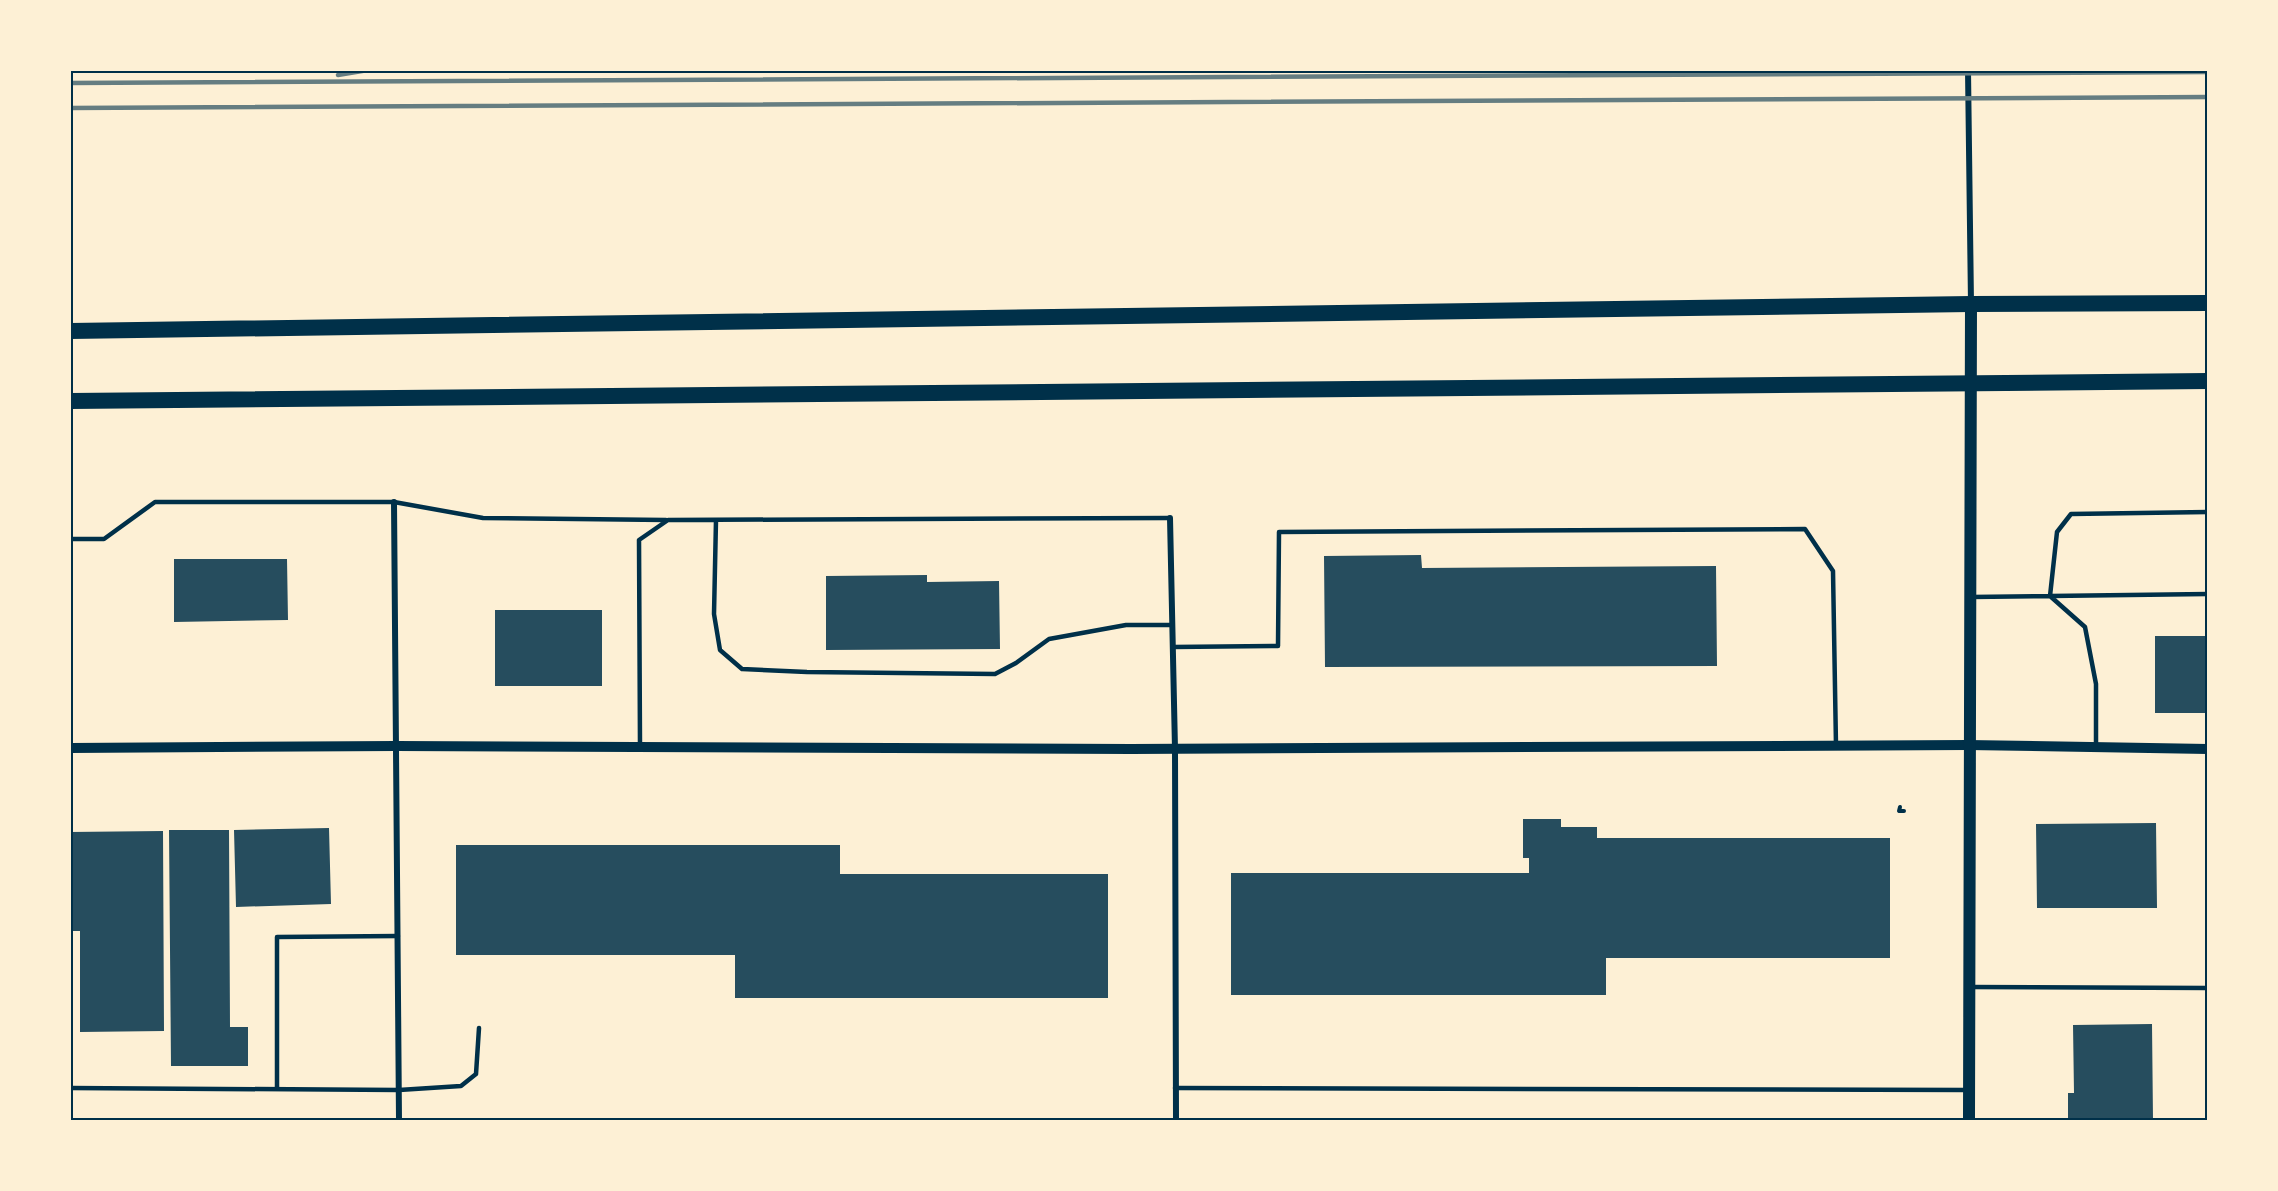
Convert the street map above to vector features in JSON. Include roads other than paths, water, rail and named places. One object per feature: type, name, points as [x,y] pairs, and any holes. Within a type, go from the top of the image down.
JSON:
[{"type":"highway","points":[[70,331],[1971,304],[2208,303]]},
{"type":"highway","points":[[70,401],[2208,381]]},
{"type":"main road","points":[[1969,1120],[1968,745],[1971,304]]},
{"type":"street","points":[[1968,70],[1971,304]]},
{"type":"street","points":[[394,502],[399,1120]]},
{"type":"street","points":[[1170,518],[1175,749],[1176,1120]]},
{"type":"street","points":[[70,748],[396,746],[1175,749],[1968,745],[2208,749]]},
{"type":"lane","points":[[70,539],[104,539],[154,502],[394,502],[483,518],[668,520],[1170,518]]},
{"type":"lane","points":[[2050,596],[2057,532],[2070,514],[2208,512]]},
{"type":"lane","points":[[640,747],[639,540],[668,520]]},
{"type":"lane","points":[[716,520],[715,623],[720,650],[742,669],[995,674],[1016,663],[1049,639],[1126,625],[1172,625]]},
{"type":"lane","points":[[1173,647],[1278,646],[1279,532],[1805,529],[1833,571],[1836,746]]},
{"type":"lane","points":[[1969,597],[2208,594]]},
{"type":"lane","points":[[2050,596],[2085,627],[2096,684],[2096,747]]},
{"type":"lane","points":[[277,1089],[277,937],[398,936]]},
{"type":"lane","points":[[1969,987],[2208,988]]},
{"type":"lane","points":[[70,1088],[399,1090],[461,1086],[476,1074],[479,1028]]},
{"type":"lane","points":[[1176,1088],[1969,1090]]},
{"type":"railway","points":[[338,75],[368,70]]},
{"type":"railway","points":[[70,83],[2208,72]]},
{"type":"railway","points":[[70,108],[2208,97]]}]
